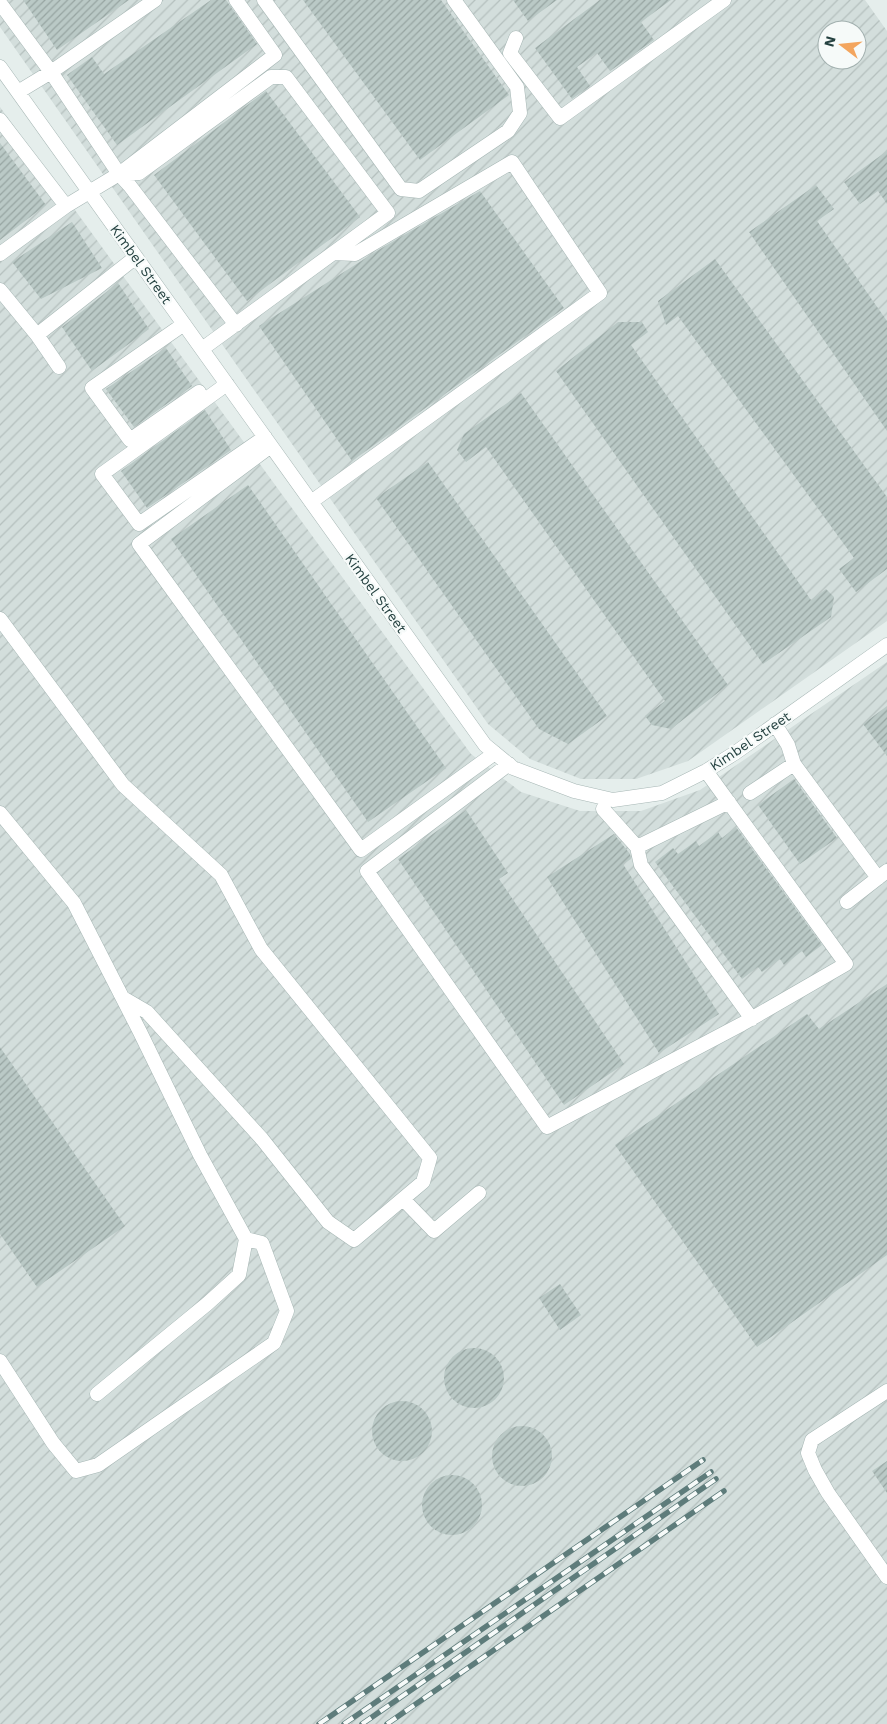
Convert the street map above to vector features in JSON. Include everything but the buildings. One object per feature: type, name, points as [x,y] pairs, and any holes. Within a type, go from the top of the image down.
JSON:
[{"type":"street","points":[[18,92],[51,72],[155,0]]},
{"type":"street","points":[[0,254],[66,206],[119,174],[275,55],[236,0]]},
{"type":"street","points":[[264,0],[401,188],[419,191],[508,131],[520,113],[517,87],[454,0]]},
{"type":"street","points":[[516,38],[510,53],[560,118],[724,0]]},
{"type":"street","points":[[0,3],[51,72],[119,174],[236,325]]},
{"type":"street","name":"Kimbel Street","points":[[0,67],[485,745],[513,768],[574,791],[613,800],[662,793],[706,771],[887,645]]},
{"type":"street","points":[[119,174],[139,173],[271,77],[286,77],[388,213],[202,349]]},
{"type":"street","points":[[0,120],[66,206]]},
{"type":"street","points":[[311,502],[600,293],[512,162],[355,254],[334,253]]},
{"type":"street","points":[[37,335],[136,257]]},
{"type":"street","points":[[0,290],[37,335],[58,367]]},
{"type":"street","points":[[184,324],[92,388],[130,440],[224,380]]},
{"type":"street","points":[[224,380],[102,474],[140,524],[268,442]]},
{"type":"street","points":[[268,442],[138,544],[361,850],[495,753]]},
{"type":"street","points":[[0,619],[123,784],[221,874],[261,949],[430,1158],[424,1182],[354,1240],[328,1222],[262,1139],[147,1012],[123,998]]},
{"type":"street","points":[[775,724],[788,745],[794,764],[882,875],[847,902]]},
{"type":"street","points":[[509,764],[367,871],[547,1127],[752,1019],[846,964],[706,771]]},
{"type":"street","points":[[750,793],[794,764]]},
{"type":"street","points":[[637,847],[729,802]]},
{"type":"street","points":[[603,809],[637,847],[641,864],[752,1019]]},
{"type":"street","points":[[0,813],[74,903],[200,1155],[246,1239],[240,1275],[97,1394]]},
{"type":"street","points":[[403,1199],[434,1231],[479,1193]]},
{"type":"street","points":[[0,1361],[53,1442],[76,1471],[98,1465],[274,1343],[287,1311],[262,1243],[246,1239]]},
{"type":"street","points":[[887,1391],[812,1440],[808,1453],[828,1493],[887,1577]]},
{"type":"shaded area","points":[[0,0],[865,0],[887,31],[887,621],[688,761],[636,779],[581,779],[530,759],[488,724],[0,27]]},
{"type":"shaded area","points":[[0,107],[471,754],[521,792],[580,811],[641,811],[700,790],[887,662],[887,1724],[0,1724]]},
{"type":"railway","points":[[319,1724],[703,1460]]},
{"type":"railway","points":[[344,1724],[711,1472]]},
{"type":"railway","points":[[362,1724],[716,1479]]},
{"type":"railway","points":[[387,1724],[724,1491]]}]
